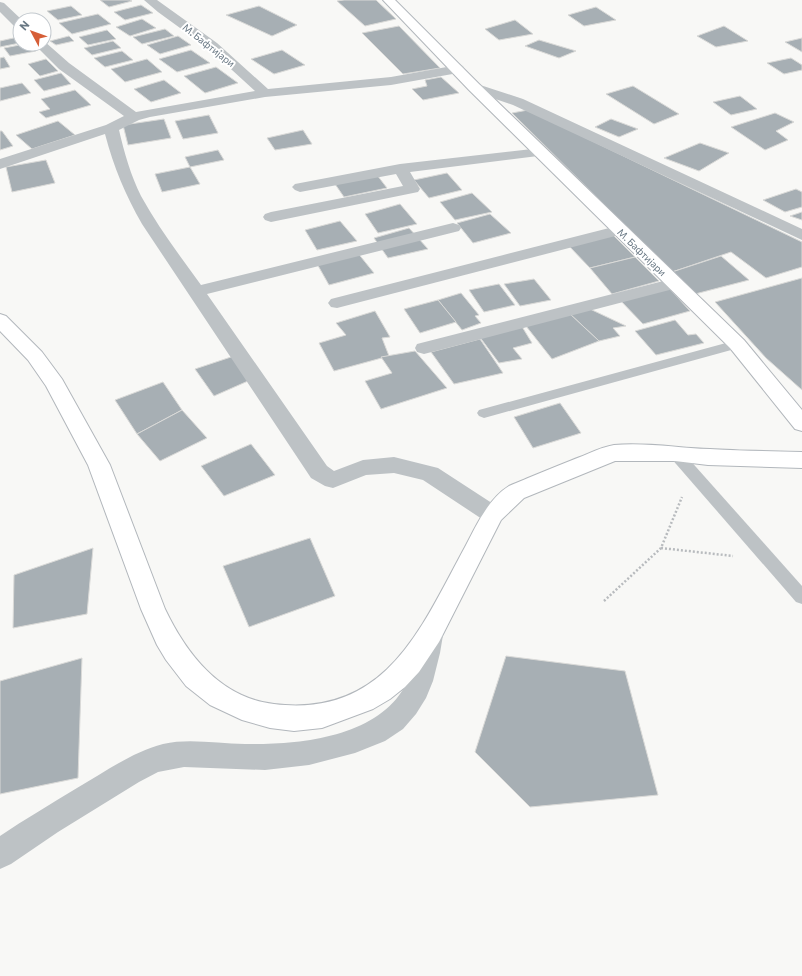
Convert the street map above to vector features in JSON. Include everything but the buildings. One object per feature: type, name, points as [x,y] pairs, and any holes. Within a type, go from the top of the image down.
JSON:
[{"type":"main road","name":"М. Бафтијари","points":[[389,0],[474,87],[737,344],[802,424]]},
{"type":"main road","points":[[0,320],[35,356],[55,384],[99,465],[153,609],[166,638],[184,665],[206,688],[234,705],[251,712],[294,719],[322,716],[347,708],[381,691],[396,679],[430,635],[493,515],[516,492],[612,453],[675,453],[708,457],[802,460]]},
{"type":"street","name":"М. Бафтијари","points":[[150,0],[213,46],[264,93]]},
{"type":"street","points":[[0,5],[12,17]]},
{"type":"street","points":[[49,52],[64,66],[134,117]]},
{"type":"street","points":[[0,164],[111,128],[134,117],[164,110],[264,93],[391,80],[458,69]]},
{"type":"street","name":"М. Бафтијари","points":[[474,87],[518,102],[802,235]]},
{"type":"street","points":[[111,128],[118,156],[133,195],[150,224],[319,472],[334,480],[363,468],[394,465],[423,472],[430,474],[493,515]]},
{"type":"street","points":[[300,187],[400,170],[541,152]]},
{"type":"street","points":[[271,217],[412,189],[400,170]]},
{"type":"street","points":[[197,291],[453,228]]},
{"type":"street","points":[[337,303],[621,230]]},
{"type":"street","points":[[424,348],[675,283]]},
{"type":"street","points":[[0,854],[149,762],[162,758],[190,754],[245,757],[274,757],[296,754],[364,739],[382,730],[395,720],[408,706],[424,666],[430,635]]},
{"type":"lane","points":[[484,413],[737,344]]},
{"type":"lane","points":[[675,453],[802,597]]},
{"type":"path","points":[[604,601],[661,548],[693,472]]},
{"type":"path","points":[[661,548],[769,560]]}]
